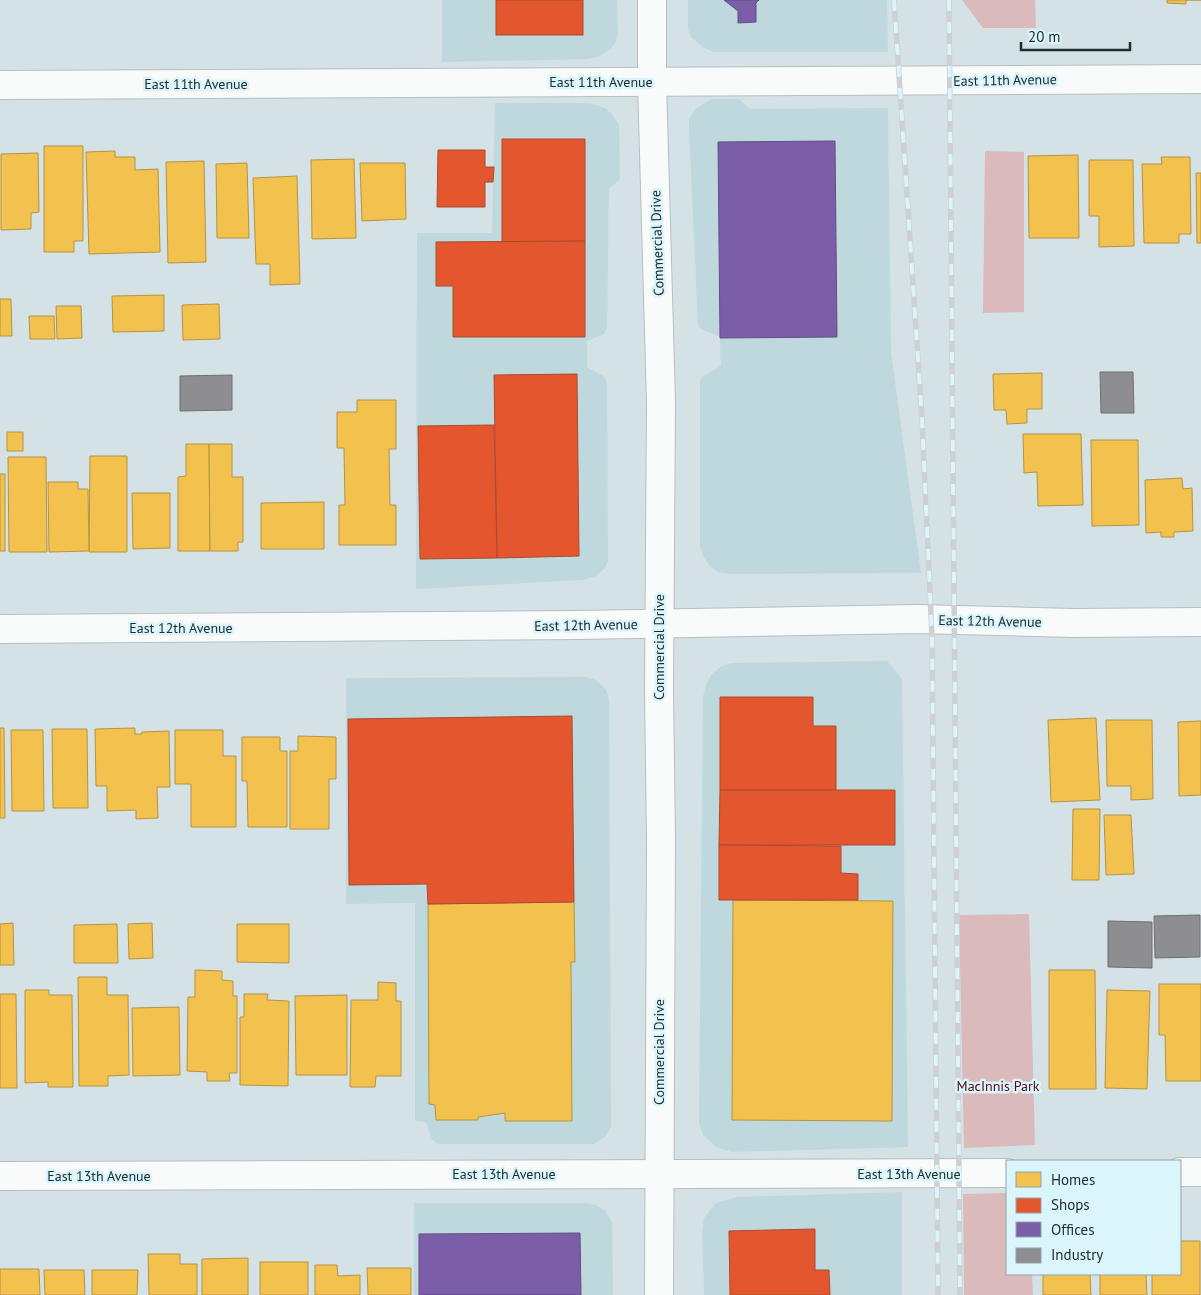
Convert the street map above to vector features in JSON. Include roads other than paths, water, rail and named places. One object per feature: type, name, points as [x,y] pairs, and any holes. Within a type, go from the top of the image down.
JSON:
[{"type":"street","name":"Commercial Drive","points":[[652,0],[652,82],[661,402],[659,1295]]},
{"type":"street","name":"East 11th Avenue","points":[[0,85],[1201,79]]},
{"type":"street","name":"East 12th Avenue","points":[[0,629],[660,624],[917,619],[1074,623],[1201,622]]},
{"type":"street","points":[[1181,1172],[1201,1172]]},
{"type":"street","name":"East 13th Avenue","points":[[0,1176],[1006,1173]]},
{"type":"railway","points":[[894,0],[922,419],[932,636],[938,1295]]},
{"type":"railway","points":[[949,0],[960,1295]]},
{"type":"park label","name":"MacInnis Park","points":[[998,1086]]}]
